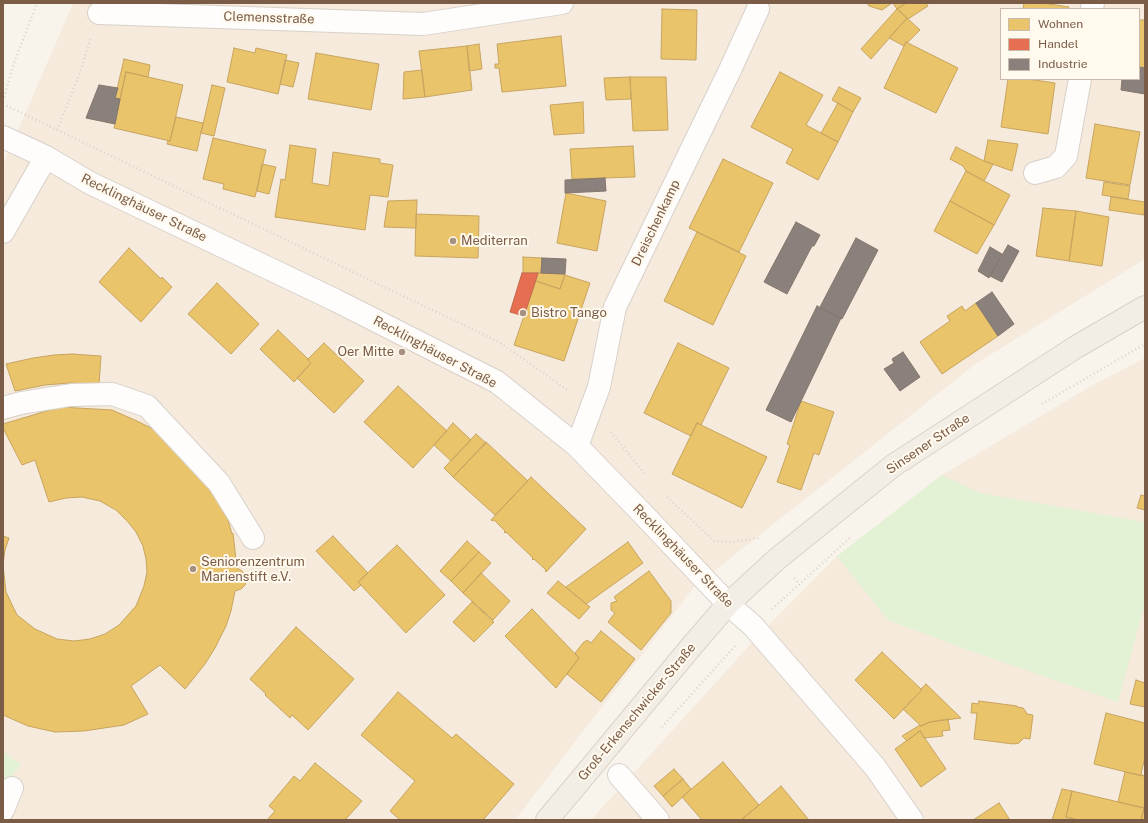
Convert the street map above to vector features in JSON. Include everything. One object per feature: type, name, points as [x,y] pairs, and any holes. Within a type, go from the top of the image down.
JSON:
[{"type":"main road","name":"Sinsener Straße","points":[[728,604],[777,559],[894,465],[1076,347],[1145,307]]},
{"type":"main road","name":"Groß-Erkenschwicker-Straße","points":[[547,820],[690,647],[728,604]]},
{"type":"street","name":"Clemensstraße","points":[[99,13],[423,24],[562,3]]},
{"type":"street","name":"Dreischenkamp","points":[[577,446],[599,387],[615,307],[730,70],[759,5]]},
{"type":"street","points":[[1035,173],[1056,167],[1066,156],[1080,80]]},
{"type":"street","name":"Recklinghäuser Straße","points":[[3,138],[46,157],[90,183],[404,334],[496,382],[577,446],[728,604],[753,626],[875,767],[912,820]]},
{"type":"street","points":[[3,232],[46,157]]},
{"type":"street","points":[[3,408],[21,403],[71,395],[112,394],[147,406],[219,483],[253,538]]},
{"type":"street","points":[[619,775],[658,820]]},
{"type":"street","points":[[3,810],[12,788]]},
{"type":"path","points":[[37,3],[14,63],[3,103],[57,130],[81,70],[99,13]]},
{"type":"path","points":[[1036,407],[1145,344]]},
{"type":"path","points":[[660,729],[753,626],[855,533]]},
{"type":"shaded area","points":[[73,3],[1145,3],[1145,259],[977,363],[694,587],[515,820],[3,820],[3,780],[7,781],[21,765],[3,751],[3,165]]},
{"type":"shaded area","points":[[1145,358],[1145,820],[591,820],[757,637],[837,556],[942,475],[1093,385]]},
{"type":"green space","points":[[942,475],[980,493],[1145,522],[1145,603],[1118,702],[971,651],[888,620],[837,556]]},
{"type":"green space","points":[[3,751],[21,765],[7,781],[3,780]]},
{"type":"building: Wohnen","points":[[867,3],[892,3],[882,10],[869,6]]},
{"type":"building: Wohnen","points":[[893,3],[906,3],[897,9]]},
{"type":"building: Wohnen","points":[[906,3],[926,3],[928,6],[908,19],[897,9]]},
{"type":"building: Wohnen","points":[[1024,3],[1043,3],[1069,7],[1068,8],[1023,8]]},
{"type":"building: Wohnen","points":[[662,9],[697,10],[696,60],[661,59]]},
{"type":"building: Wohnen","points":[[897,9],[907,18],[871,59],[861,49]]},
{"type":"building: Wohnen","points":[[907,18],[920,30],[907,43],[906,42],[904,46],[889,38]]},
{"type":"building: Wohnen","points":[[1140,20],[1145,20],[1145,68],[1140,67]]},
{"type":"building: Wohnen","points":[[561,36],[566,86],[502,92],[499,68],[495,68],[495,64],[499,64],[497,44]]},
{"type":"building: Wohnen","points":[[906,42],[958,68],[936,113],[884,88]]},
{"type":"building: Wohnen","points":[[479,44],[482,69],[469,71],[467,46]]},
{"type":"building: Wohnen","points":[[467,46],[472,90],[425,97],[419,51]]},
{"type":"building: Wohnen","points":[[234,48],[255,53],[256,48],[287,55],[278,94],[227,82]]},
{"type":"building: Wohnen","points":[[316,53],[379,64],[371,110],[308,99]]},
{"type":"building: Wohnen","points":[[124,59],[150,65],[148,77],[126,72],[120,99],[115,98]]},
{"type":"building: Wohnen","points":[[285,60],[299,63],[293,87],[280,84]]},
{"type":"building: Wohnen","points":[[422,70],[425,97],[403,99],[404,72]]},
{"type":"building: Wohnen","points":[[126,72],[183,85],[170,141],[114,128]]},
{"type":"building: Wohnen","points":[[780,72],[823,95],[806,125],[838,142],[818,180],[786,163],[793,149],[751,127]]},
{"type":"building: Wohnen","points":[[630,77],[631,99],[606,100],[604,78]]},
{"type":"building: Wohnen","points":[[630,77],[666,77],[668,130],[633,131]]},
{"type":"building: Wohnen","points":[[1008,80],[1035,80],[1055,83],[1048,134],[1001,127]]},
{"type":"building: Wohnen","points":[[212,85],[225,88],[214,136],[201,133]]},
{"type":"building: Wohnen","points":[[839,87],[861,98],[853,112],[832,100]]},
{"type":"building: Wohnen","points":[[583,102],[584,133],[554,135],[550,105]]},
{"type":"building: Wohnen","points":[[838,103],[853,112],[838,142],[821,133]]},
{"type":"building: Wohnen","points":[[176,117],[203,123],[197,151],[167,144],[168,141],[170,141]]},
{"type":"building: Wohnen","points":[[1095,124],[1140,132],[1130,185],[1086,178]]},
{"type":"building: Wohnen","points":[[213,138],[266,150],[255,197],[223,189],[224,184],[203,179]]},
{"type":"building: Wohnen","points":[[988,140],[1018,144],[1012,171],[984,161]]},
{"type":"building: Wohnen","points":[[290,145],[316,149],[312,183],[329,186],[333,152],[380,159],[380,163],[393,165],[388,197],[370,195],[365,230],[275,217],[281,179],[285,180]]},
{"type":"building: Wohnen","points":[[633,146],[635,177],[572,179],[570,149]]},
{"type":"building: Wohnen","points":[[956,147],[993,164],[984,181],[966,171],[963,166],[950,159]]},
{"type":"building: Wohnen","points":[[723,159],[773,183],[739,252],[689,228]]},
{"type":"building: Wohnen","points":[[262,164],[276,167],[269,194],[257,191]]},
{"type":"building: Wohnen","points":[[966,171],[1010,195],[994,225],[950,201]]},
{"type":"building: Wohnen","points":[[1104,182],[1130,186],[1128,199],[1102,195]]},
{"type":"building: Wohnen","points":[[566,193],[606,201],[597,251],[557,243]]},
{"type":"building: Wohnen","points":[[1111,197],[1145,202],[1144,215],[1109,210]]},
{"type":"building: Wohnen","points":[[417,200],[416,228],[384,227],[388,201]]},
{"type":"building: Wohnen","points":[[950,201],[994,225],[977,254],[934,231]]},
{"type":"building: Wohnen","points":[[1043,208],[1076,211],[1069,261],[1036,256]]},
{"type":"building: Wohnen","points":[[1076,211],[1109,217],[1102,266],[1069,261]]},
{"type":"building: Wohnen","points":[[416,214],[479,216],[478,258],[415,256]]},
{"type":"building: Wohnen","points":[[697,232],[746,256],[713,325],[664,301]]},
{"type":"building: Wohnen","points":[[129,248],[161,279],[162,277],[172,287],[141,322],[99,282]]},
{"type":"building: Wohnen","points":[[523,257],[542,258],[541,273],[523,273]]},
{"type":"building: Wohnen","points":[[538,273],[565,274],[560,289],[536,281]]},
{"type":"building: Wohnen","points":[[565,275],[590,283],[564,361],[514,345],[536,281],[560,289]]},
{"type":"building: Wohnen","points":[[217,283],[259,324],[231,354],[188,314]]},
{"type":"building: Wohnen","points":[[976,303],[998,336],[942,374],[920,342],[950,321],[947,316],[962,306],[965,311]]},
{"type":"building: Wohnen","points":[[278,330],[311,363],[294,382],[260,349]]},
{"type":"building: Wohnen","points":[[324,343],[364,381],[334,413],[297,378],[311,363],[308,359]]},
{"type":"building: Wohnen","points":[[678,343],[729,368],[701,425],[697,423],[691,436],[644,413]]},
{"type":"building: Wohnen","points":[[72,354],[101,356],[99,385],[70,383],[45,385],[15,391],[6,364],[33,358]]},
{"type":"building: Wohnen","points":[[398,386],[447,431],[413,468],[364,422]]},
{"type":"building: Wohnen","points":[[801,401],[834,412],[819,455],[814,453],[801,490],[777,482],[790,445],[787,444]]},
{"type":"building: Wohnen","name":"Seniorenzentrum Marienstift e.V.","points":[[60,407],[112,410],[157,431],[178,445],[225,510],[232,534],[233,533],[237,568],[246,575],[247,580],[241,589],[235,591],[226,626],[215,648],[205,664],[185,689],[160,665],[131,686],[148,714],[124,725],[84,731],[55,732],[28,726],[3,715],[3,565],[6,592],[17,615],[35,629],[57,639],[74,641],[90,639],[105,634],[119,625],[136,606],[144,586],[147,572],[143,546],[136,532],[116,510],[100,501],[82,497],[66,498],[49,502],[35,460],[22,465],[3,428],[3,424]]},
{"type":"building: Wohnen","points":[[453,423],[471,440],[451,461],[434,445]]},
{"type":"building: Wohnen","points":[[697,423],[767,457],[742,508],[672,474]]},
{"type":"building: Wohnen","points":[[476,434],[486,443],[453,477],[444,468]]},
{"type":"building: Wohnen","points":[[486,442],[528,481],[495,515],[453,477]]},
{"type":"building: Wohnen","points":[[531,477],[586,529],[546,572],[546,570],[534,559],[533,560],[533,558],[506,532],[504,532],[505,531],[494,520],[491,520]]},
{"type":"building: Wohnen","points":[[1141,495],[1145,496],[1145,510],[1137,508]]},
{"type":"building: Wohnen","points":[[3,536],[9,538],[5,550],[3,565]]},
{"type":"building: Wohnen","points":[[333,536],[368,573],[358,582],[361,585],[354,591],[316,551]]},
{"type":"building: Wohnen","points":[[467,541],[479,552],[451,581],[440,571]]},
{"type":"building: Wohnen","points":[[628,542],[643,563],[586,604],[566,587]]},
{"type":"building: Wohnen","points":[[397,545],[445,595],[406,633],[358,582]]},
{"type":"building: Wohnen","points":[[479,552],[491,563],[463,593],[451,581]]},
{"type":"building: Wohnen","points":[[649,571],[671,601],[671,613],[641,650],[608,622],[615,613],[611,610],[611,603],[617,601],[614,597]]},
{"type":"building: Wohnen","points":[[481,573],[510,601],[493,620],[463,593]]},
{"type":"building: Wohnen","points":[[558,581],[590,607],[579,619],[547,593]]},
{"type":"building: Wohnen","points":[[472,602],[494,622],[474,642],[453,622]]},
{"type":"building: Wohnen","points":[[532,609],[579,658],[556,688],[505,636]]},
{"type":"building: Wohnen","points":[[296,627],[354,679],[308,730],[292,715],[290,718],[250,679]]},
{"type":"building: Wohnen","points":[[601,631],[635,659],[601,702],[567,674],[579,658],[575,653],[587,640],[591,643]]},
{"type":"building: Wohnen","points":[[882,652],[922,690],[894,719],[855,680]]},
{"type":"building: Wohnen","points":[[1136,680],[1145,683],[1145,707],[1130,704]]},
{"type":"building: Wohnen","points":[[926,684],[961,718],[930,722],[921,726],[903,709]]},
{"type":"building: Wohnen","points":[[398,692],[452,738],[456,734],[514,784],[483,820],[400,820],[390,811],[415,781],[361,735]]},
{"type":"building: Wohnen","points":[[979,701],[1017,706],[1023,708],[1027,714],[1033,715],[1030,739],[1024,738],[1019,743],[1013,744],[974,739],[977,713],[971,713],[972,703],[978,704]]},
{"type":"building: Wohnen","points":[[1106,713],[1145,723],[1145,757],[1141,774],[1142,776],[1094,764]]},
{"type":"building: Wohnen","points":[[948,719],[950,730],[942,731],[943,736],[924,738],[920,731],[907,741],[902,736],[920,725]]},
{"type":"building: Wohnen","points":[[920,731],[946,769],[921,787],[895,749]]},
{"type":"building: Wohnen","points":[[723,762],[759,805],[741,820],[702,820],[682,797]]},
{"type":"building: Wohnen","points":[[315,763],[362,801],[345,820],[267,820],[275,811],[269,806],[294,776],[300,781]]},
{"type":"building: Wohnen","points":[[674,769],[683,779],[663,796],[654,786]]},
{"type":"building: Wohnen","points":[[1125,772],[1145,776],[1144,808],[1118,802]]},
{"type":"building: Wohnen","points":[[683,779],[691,789],[672,807],[663,796]]},
{"type":"building: Wohnen","points":[[781,786],[809,820],[741,820],[759,805]]},
{"type":"building: Wohnen","points":[[1062,789],[1072,791],[1066,817],[1077,820],[1052,820]]},
{"type":"building: Wohnen","points":[[1072,791],[1144,808],[1141,820],[1079,820],[1066,817]]},
{"type":"building: Wohnen","points":[[999,803],[1010,820],[973,820]]},
{"type":"building: Wohnen","points":[[1144,808],[1145,820],[1141,820]]},
{"type":"building: Handel","points":[[522,273],[538,273],[524,316],[510,312]]},
{"type":"building: Industrie","points":[[1140,67],[1145,68],[1145,94],[1121,90],[1122,80],[1140,80]]},
{"type":"building: Industrie","points":[[99,85],[118,88],[115,98],[120,99],[115,124],[86,118]]},
{"type":"building: Industrie","points":[[605,178],[606,191],[565,193],[565,180]]},
{"type":"building: Industrie","points":[[796,222],[820,235],[814,246],[812,246],[787,294],[764,282]]},
{"type":"building: Industrie","points":[[856,238],[878,250],[842,319],[820,307]]},
{"type":"building: Industrie","points":[[1008,245],[1019,251],[1002,282],[990,276]]},
{"type":"building: Industrie","points":[[990,247],[1002,254],[989,278],[978,271]]},
{"type":"building: Industrie","points":[[542,258],[566,259],[565,274],[541,273]]},
{"type":"building: Industrie","points":[[992,292],[1014,324],[998,336],[976,303]]},
{"type":"building: Industrie","points":[[817,306],[841,318],[791,422],[766,410]]},
{"type":"building: Industrie","points":[[903,352],[920,377],[900,391],[884,369],[894,363],[892,359]]},
{"type":"place","name":"Mediterran","points":[[453,241]]},
{"type":"place","name":"Bistro Tango","points":[[523,313]]},
{"type":"place","name":"Oer Mitte","points":[[402,352]]},
{"type":"place","name":"Seniorenzentrum Marienstift e.V.","points":[[193,569]]}]
